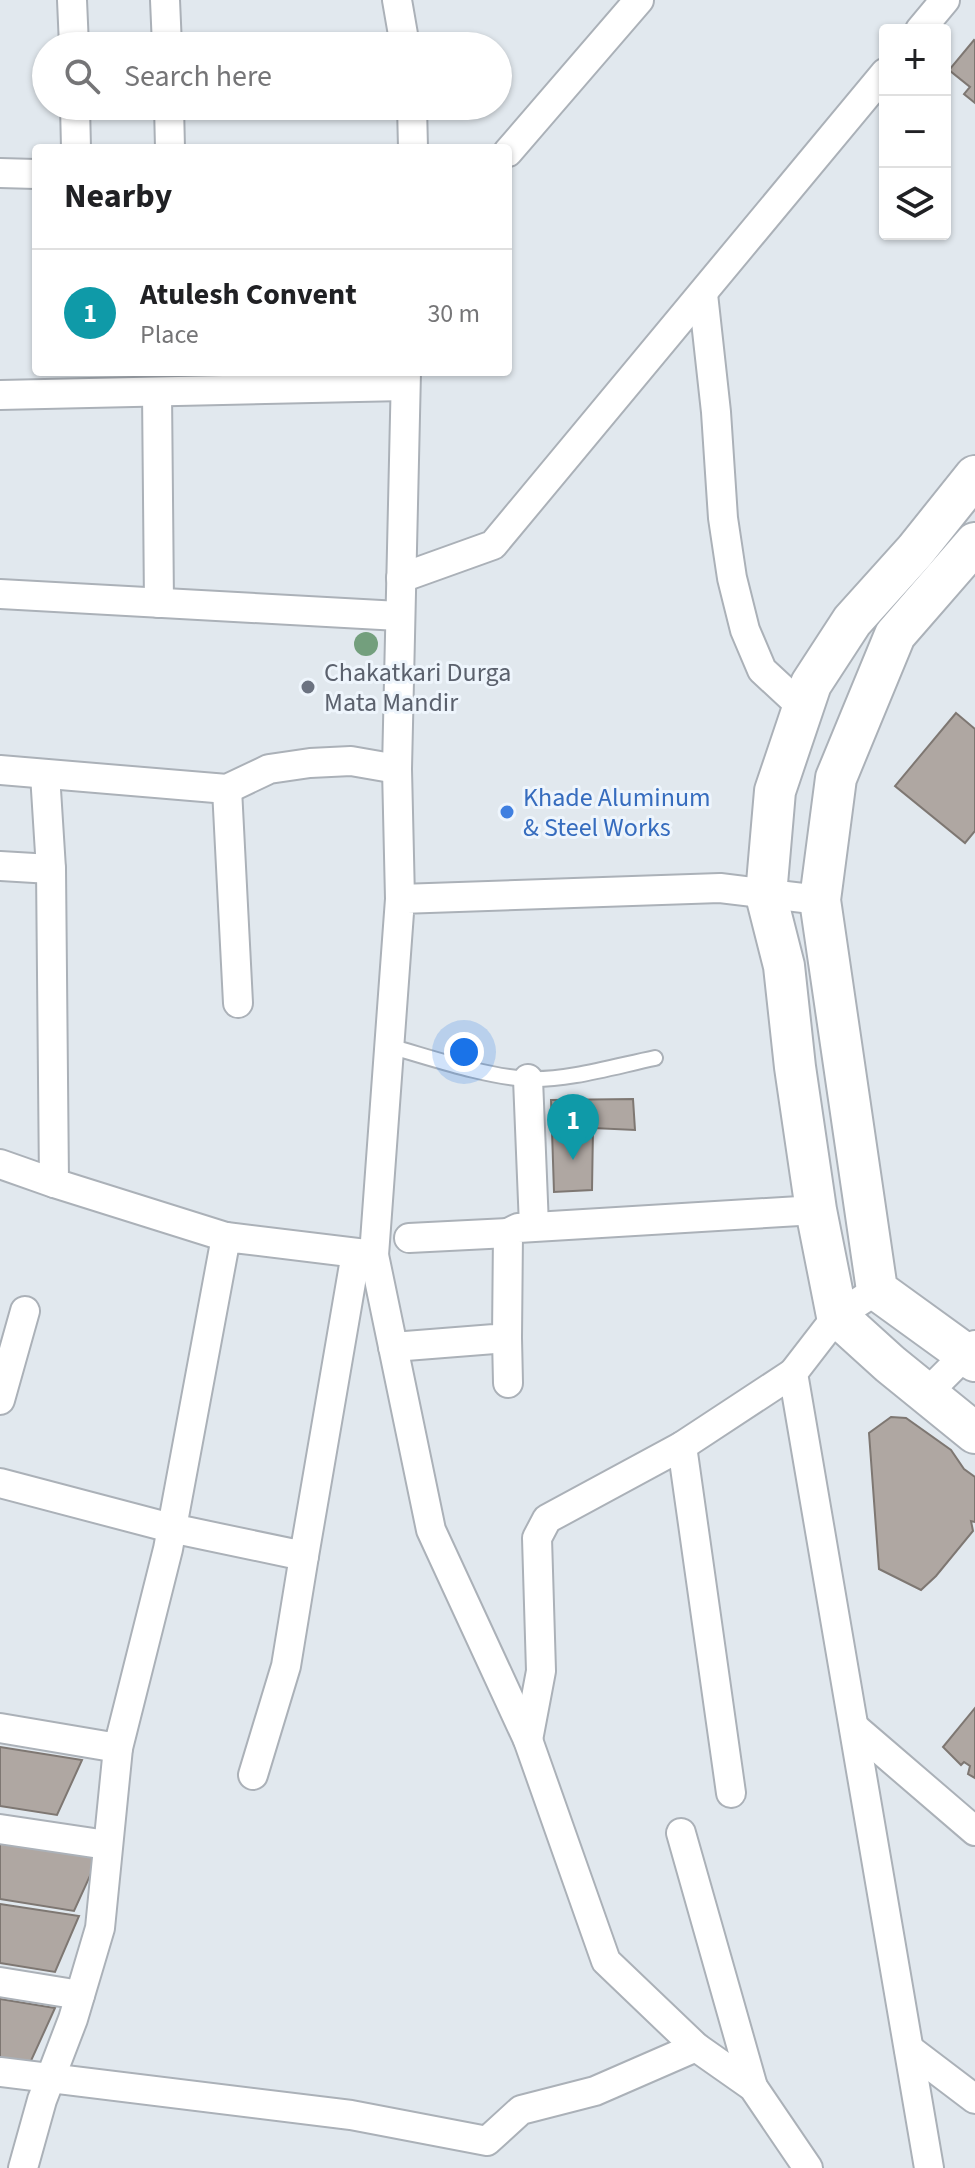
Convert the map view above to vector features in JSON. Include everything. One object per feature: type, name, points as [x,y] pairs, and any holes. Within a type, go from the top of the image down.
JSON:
[{"type":"main road","points":[[975,476],[915,551],[852,621],[811,684],[775,791],[766,895],[784,966],[816,1210],[837,1316],[975,1433]]},
{"type":"main road","points":[[973,1354],[877,1290],[820,900],[836,778],[895,635],[975,543]]},
{"type":"street","points":[[72,0],[73,32]]},
{"type":"street","points":[[165,0],[166,32]]},
{"type":"street","points":[[397,0],[403,32]]},
{"type":"street","points":[[925,24],[945,0]]},
{"type":"street","points":[[512,147],[630,5]]},
{"type":"street","points":[[401,578],[493,545],[879,80]]},
{"type":"street","points":[[75,120],[76,144]]},
{"type":"street","points":[[169,120],[170,144]]},
{"type":"street","points":[[412,120],[413,144]]},
{"type":"street","points":[[0,173],[32,174]]},
{"type":"street","points":[[703,294],[716,412],[723,518],[732,578],[745,630],[762,670],[803,708]]},
{"type":"street","points":[[0,395],[81,383],[171,385],[406,379],[397,769],[400,899],[389,1046],[365,1254],[304,1556],[286,1666],[253,1775]]},
{"type":"street","points":[[159,603],[171,385]]},
{"type":"street","points":[[0,594],[399,616]]},
{"type":"street","points":[[0,770],[227,789],[269,769],[310,763],[351,761],[397,769]]},
{"type":"street","points":[[45,774],[51,869],[54,1183]]},
{"type":"street","points":[[227,789],[238,1003]]},
{"type":"street","points":[[0,866],[51,869]]},
{"type":"street","points":[[400,899],[720,888],[820,900]]},
{"type":"street","points":[[508,1383],[507,1338],[521,1230],[528,1079]]},
{"type":"street","points":[[0,1164],[226,1237],[365,1254]]},
{"type":"street","points":[[409,1238],[816,1210]]},
{"type":"street","points":[[23,2168],[100,1928],[118,1748],[171,1528],[226,1237]]},
{"type":"street","points":[[365,1254],[393,1347],[431,1530],[528,1740],[606,1961],[696,2047],[753,2087]]},
{"type":"street","points":[[528,1740],[541,1671],[537,1538],[547,1519],[682,1446],[793,1373],[837,1316],[877,1290]]},
{"type":"street","points":[[0,1400],[25,1311]]},
{"type":"street","points":[[393,1347],[507,1338]]},
{"type":"street","points":[[926,1394],[973,1354]]},
{"type":"street","points":[[793,1373],[929,2168]]},
{"type":"street","points":[[682,1446],[731,1793]]},
{"type":"street","points":[[0,1483],[171,1528],[304,1556]]},
{"type":"street","points":[[854,1727],[975,1831]]},
{"type":"street","points":[[0,1728],[118,1748]]},
{"type":"street","points":[[0,1829],[107,1845]]},
{"type":"street","points":[[681,1833],[753,2087],[808,2168]]},
{"type":"street","points":[[0,1982],[80,1995]]},
{"type":"street","points":[[0,2072],[351,2115],[487,2141],[521,2110],[595,2091],[696,2047]]},
{"type":"street","points":[[909,2049],[975,2099]]},
{"type":"lane","points":[[389,1046],[528,1079],[655,1058]]},
{"type":"building","points":[[974,40],[975,103],[964,94],[970,87],[951,72]]},
{"type":"building","points":[[956,713],[975,729],[975,831],[965,843],[895,786]]},
{"type":"building","points":[[633,1099],[635,1130],[593,1128],[592,1190],[554,1192],[551,1100]]},
{"type":"building","points":[[891,1417],[906,1418],[951,1450],[964,1469],[975,1477],[973,1531],[921,1590],[879,1569],[869,1433]]},
{"type":"building","points":[[975,1708],[975,1778],[968,1774],[970,1766],[964,1762],[961,1765],[943,1747]]},
{"type":"building","points":[[0,1747],[82,1760],[57,1815],[0,1806]]},
{"type":"building","points":[[0,1840],[99,1856],[74,1911],[0,1899]]},
{"type":"building","points":[[0,1904],[79,1916],[55,1972],[0,1963]]},
{"type":"building","points":[[0,1999],[55,2008],[30,2063],[0,2058]]},
{"type":"place","name":"Chakatkari Durga Mata Mandir","points":[[308,687]]},
{"type":"place","name":"Khade Aluminum & Steel Works","points":[[507,812]]},
{"type":"place","name":"Atulesh Convent","points":[[573,1160]]}]
